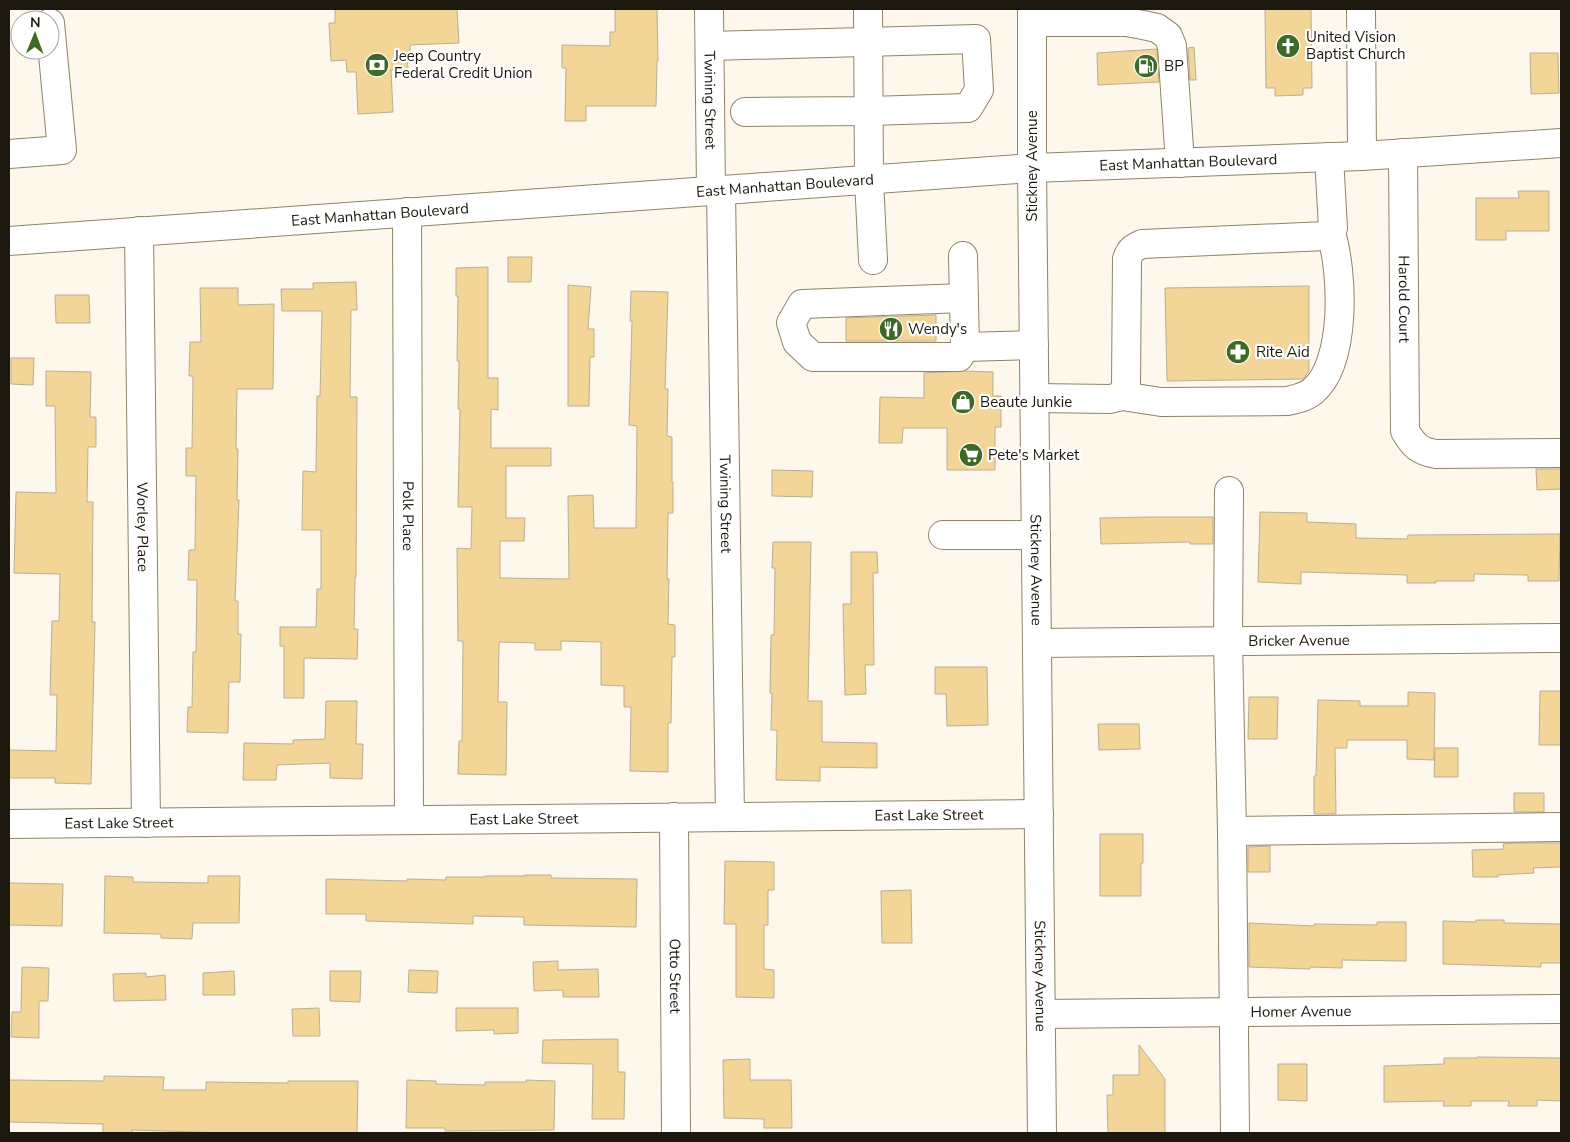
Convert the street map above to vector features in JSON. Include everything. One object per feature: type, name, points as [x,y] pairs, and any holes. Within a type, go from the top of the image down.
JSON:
[{"type":"street","name":"Twining Street","points":[[709,9],[716,191],[730,817]]},
{"type":"street","points":[[868,9],[869,180],[873,260]]},
{"type":"street","points":[[1361,9],[1362,156]]},
{"type":"street","points":[[1032,16],[1126,22],[1157,28],[1168,36],[1172,46],[1180,163]]},
{"type":"street","name":"Stickney Avenue","points":[[1032,16],[1042,1133]]},
{"type":"street","points":[[710,46],[976,39],[979,90],[968,108],[745,112]]},
{"type":"street","points":[[9,154],[62,150],[54,60]]},
{"type":"street","name":"East Manhattan Boulevard","points":[[9,241],[1032,168],[1362,156],[1561,143]]},
{"type":"street","name":"Harold Court","points":[[1403,152],[1405,431],[1413,444],[1424,452],[1436,454],[1561,453]]},
{"type":"street","points":[[1035,398],[1110,399],[1122,396],[1161,402],[1278,401],[1300,398],[1312,392],[1321,382],[1327,369],[1337,344],[1339,327],[1338,266],[1331,233],[1333,228],[1329,157]]},
{"type":"street","name":"Polk Place","points":[[406,212],[409,820]]},
{"type":"street","name":"Worley Place","points":[[139,231],[146,823]]},
{"type":"street","points":[[1122,396],[1126,385],[1127,259],[1133,247],[1142,244],[1326,236],[1331,233]]},
{"type":"street","points":[[964,256],[965,347],[959,357],[813,357],[797,342],[791,323],[802,304],[964,298]]},
{"type":"street","points":[[965,347],[1034,345]]},
{"type":"street","points":[[1229,492],[1228,642],[1235,1133]]},
{"type":"street","points":[[943,534],[1036,535]]},
{"type":"street","name":"Bricker Avenue","points":[[1037,643],[1561,638]]},
{"type":"street","name":"East Lake Street","points":[[9,824],[1039,814]]},
{"type":"street","name":"Otto Street","points":[[674,817],[676,1133]]},
{"type":"street","points":[[1232,831],[1561,827]]},
{"type":"street","name":"Homer Avenue","points":[[1040,1014],[1561,1009]]},
{"type":"building","name":"Jeep Country Federal Credit Union","points":[[335,9],[457,9],[459,43],[410,45],[410,53],[407,53],[408,70],[391,70],[393,112],[358,114],[356,72],[347,72],[346,60],[331,61],[329,23],[335,23]]},
{"type":"building","points":[[615,9],[657,9],[658,61],[656,106],[586,106],[586,121],[565,121],[566,68],[562,68],[562,45],[610,46],[610,32],[615,32]]},
{"type":"building","name":"United Vision Baptist Church","points":[[1265,9],[1311,9],[1312,88],[1303,88],[1303,95],[1275,96],[1275,88],[1266,88]]},
{"type":"building","points":[[1194,47],[1196,80],[1190,80],[1188,48]]},
{"type":"building","name":"BP","points":[[1157,49],[1159,82],[1098,85],[1097,53]]},
{"type":"building","points":[[1530,53],[1558,53],[1559,93],[1531,94]]},
{"type":"building","points":[[1518,191],[1549,191],[1549,231],[1506,231],[1506,240],[1476,240],[1476,198],[1519,198]]},
{"type":"building","points":[[508,257],[532,257],[531,282],[508,282]]},
{"type":"building","points":[[488,267],[488,378],[498,378],[498,410],[491,409],[491,448],[551,448],[551,466],[506,466],[506,518],[525,518],[524,541],[500,541],[500,578],[569,579],[568,496],[593,495],[594,528],[636,528],[637,426],[629,425],[631,291],[668,292],[665,389],[668,389],[667,436],[672,437],[673,513],[668,513],[667,579],[669,579],[668,624],[675,625],[675,657],[672,657],[671,723],[668,723],[668,772],[630,771],[631,707],[624,707],[624,686],[601,685],[601,642],[561,641],[561,650],[535,650],[535,643],[499,642],[498,702],[507,702],[506,775],[458,774],[459,741],[462,741],[463,641],[458,641],[457,548],[471,549],[472,507],[458,507],[460,409],[458,409],[459,361],[457,361],[458,296],[456,296],[456,268]]},
{"type":"building","points":[[356,282],[357,310],[351,310],[350,397],[357,397],[354,629],[358,629],[357,659],[304,658],[304,698],[284,698],[284,646],[280,646],[280,627],[316,627],[317,589],[321,589],[321,530],[302,530],[303,471],[316,472],[317,396],[320,396],[322,311],[282,311],[281,289],[313,289],[313,283]]},
{"type":"building","points":[[568,285],[591,287],[588,329],[594,329],[594,357],[590,357],[589,406],[568,406]]},
{"type":"building","name":"Rite Aid","points":[[1309,286],[1309,371],[1303,379],[1167,381],[1165,288]]},
{"type":"building","points":[[200,288],[238,288],[238,305],[274,304],[273,389],[237,389],[236,449],[238,449],[237,500],[239,500],[235,601],[238,601],[238,634],[241,634],[240,682],[229,682],[228,733],[187,732],[188,707],[192,707],[193,652],[196,652],[197,580],[188,580],[189,550],[195,550],[196,476],[186,476],[186,448],[192,448],[193,376],[189,376],[190,342],[201,342]]},
{"type":"building","points":[[55,295],[89,295],[90,323],[56,323]]},
{"type":"building","name":"Wendy's","points":[[936,315],[936,341],[846,341],[846,318]]},
{"type":"building","points":[[11,358],[34,358],[33,385],[11,384]]},
{"type":"building","points":[[46,371],[91,372],[90,417],[96,417],[96,447],[88,447],[87,502],[93,502],[92,622],[95,622],[91,784],[55,783],[55,778],[9,778],[9,750],[56,751],[57,695],[50,695],[52,621],[59,621],[60,574],[14,573],[16,492],[56,493],[55,406],[46,406]]},
{"type":"building","points":[[993,372],[993,396],[1001,396],[1001,427],[995,427],[995,470],[947,470],[947,428],[903,428],[902,443],[879,443],[880,397],[924,398],[924,373]]},
{"type":"building","points":[[1536,469],[1561,469],[1561,489],[1537,490]]},
{"type":"building","points":[[772,470],[813,471],[812,497],[772,496]]},
{"type":"building","points":[[1260,512],[1307,513],[1307,522],[1356,524],[1356,538],[1407,539],[1408,535],[1560,534],[1559,581],[1528,581],[1528,575],[1474,574],[1474,581],[1407,583],[1407,575],[1301,572],[1301,584],[1258,582]]},
{"type":"building","points":[[1213,517],[1213,544],[1190,544],[1190,542],[1101,544],[1100,518]]},
{"type":"building","points":[[773,542],[811,542],[808,701],[822,701],[822,742],[877,743],[877,768],[820,767],[820,781],[776,780],[777,730],[771,730],[772,693],[770,693],[771,635],[774,635],[775,568],[772,568]]},
{"type":"building","points":[[851,552],[877,552],[878,573],[873,573],[874,665],[865,665],[866,694],[845,695],[843,604],[851,604]]},
{"type":"building","points":[[935,667],[987,667],[988,725],[947,726],[946,694],[935,694]]},
{"type":"building","points":[[1540,691],[1561,691],[1561,745],[1539,745]]},
{"type":"building","points":[[1408,692],[1435,693],[1434,760],[1407,759],[1407,740],[1347,740],[1347,748],[1335,748],[1336,814],[1314,814],[1318,700],[1360,701],[1360,706],[1408,706]]},
{"type":"building","points":[[1249,697],[1278,697],[1277,739],[1248,739]]},
{"type":"building","points":[[326,701],[357,701],[356,744],[363,744],[362,779],[330,778],[330,763],[277,765],[276,780],[243,780],[244,743],[293,744],[293,740],[325,739]]},
{"type":"building","points":[[1098,724],[1139,724],[1140,749],[1099,750]]},
{"type":"building","points":[[1435,748],[1458,748],[1458,777],[1434,777]]},
{"type":"building","points":[[1514,793],[1544,793],[1544,812],[1514,812]]},
{"type":"building","points":[[1100,834],[1143,834],[1141,896],[1100,896]]},
{"type":"building","points":[[1561,843],[1561,867],[1533,868],[1534,873],[1498,875],[1498,877],[1473,877],[1472,850],[1504,849],[1503,844]]},
{"type":"building","points":[[1270,846],[1270,872],[1248,872],[1248,847]]},
{"type":"building","points":[[725,861],[774,862],[774,890],[768,890],[768,925],[764,925],[764,969],[774,970],[774,998],[736,997],[736,924],[724,924]]},
{"type":"building","points":[[551,875],[551,878],[637,879],[636,927],[524,925],[524,917],[473,916],[473,924],[366,921],[366,914],[326,914],[326,879],[407,881],[407,879],[446,880],[446,877]]},
{"type":"building","points":[[105,876],[133,877],[133,882],[208,883],[208,876],[240,876],[239,923],[193,923],[192,939],[161,938],[161,934],[104,933]]},
{"type":"building","points":[[9,883],[63,884],[62,926],[9,925]]},
{"type":"building","points":[[911,890],[912,943],[882,943],[881,891]]},
{"type":"building","points":[[1476,920],[1504,920],[1504,923],[1561,924],[1561,963],[1541,963],[1541,967],[1443,964],[1443,921],[1476,922]]},
{"type":"building","points":[[1377,922],[1406,922],[1406,961],[1342,960],[1342,968],[1249,967],[1249,923],[1314,926],[1314,924],[1377,925]]},
{"type":"building","points":[[558,961],[558,970],[598,969],[599,997],[563,997],[563,990],[534,991],[533,962]]},
{"type":"building","points":[[22,967],[49,968],[48,1001],[39,1001],[39,1038],[11,1037],[12,1012],[21,1012]]},
{"type":"building","points":[[409,970],[438,971],[437,993],[408,992]]},
{"type":"building","points":[[234,971],[235,995],[203,995],[203,973]]},
{"type":"building","points":[[330,971],[361,971],[360,1002],[330,1001]]},
{"type":"building","points":[[146,973],[146,977],[165,975],[166,1000],[114,1001],[113,974]]},
{"type":"building","points":[[319,1008],[320,1036],[293,1036],[292,1009]]},
{"type":"building","points":[[456,1008],[518,1008],[518,1033],[494,1034],[494,1030],[456,1031]]},
{"type":"building","points":[[618,1039],[618,1072],[625,1072],[624,1119],[592,1119],[593,1064],[542,1063],[543,1040]]},
{"type":"building","points":[[1139,1045],[1165,1079],[1165,1133],[1108,1133],[1107,1095],[1113,1095],[1113,1075],[1139,1075]]},
{"type":"building","points":[[1444,1058],[1561,1058],[1561,1101],[1537,1100],[1537,1106],[1508,1106],[1509,1101],[1471,1101],[1471,1106],[1443,1106],[1444,1101],[1384,1102],[1384,1066],[1444,1064]]},
{"type":"building","points":[[750,1059],[750,1080],[791,1080],[792,1128],[764,1128],[764,1119],[724,1118],[723,1060]]},
{"type":"building","points":[[1278,1064],[1307,1064],[1307,1101],[1278,1100]]},
{"type":"building","points":[[104,1076],[164,1077],[163,1090],[206,1090],[206,1082],[288,1083],[288,1081],[358,1081],[357,1133],[227,1133],[132,1130],[132,1133],[103,1133],[103,1124],[9,1122],[9,1080],[104,1081]]},
{"type":"building","points":[[407,1080],[436,1081],[436,1084],[485,1085],[485,1082],[555,1081],[554,1130],[445,1131],[445,1128],[406,1128]]},
{"type":"place","name":"United Vision Baptist Church","points":[[1288,46]]},
{"type":"place","name":"Jeep Country Federal Credit Union","points":[[377,65]]},
{"type":"place","name":"BP","points":[[1146,66]]},
{"type":"place","name":"Wendy's","points":[[891,329]]},
{"type":"place","name":"Rite Aid","points":[[1238,352]]},
{"type":"place","name":"Beaute Junkie","points":[[963,402]]},
{"type":"place","name":"Pete's Market","points":[[971,455]]}]
